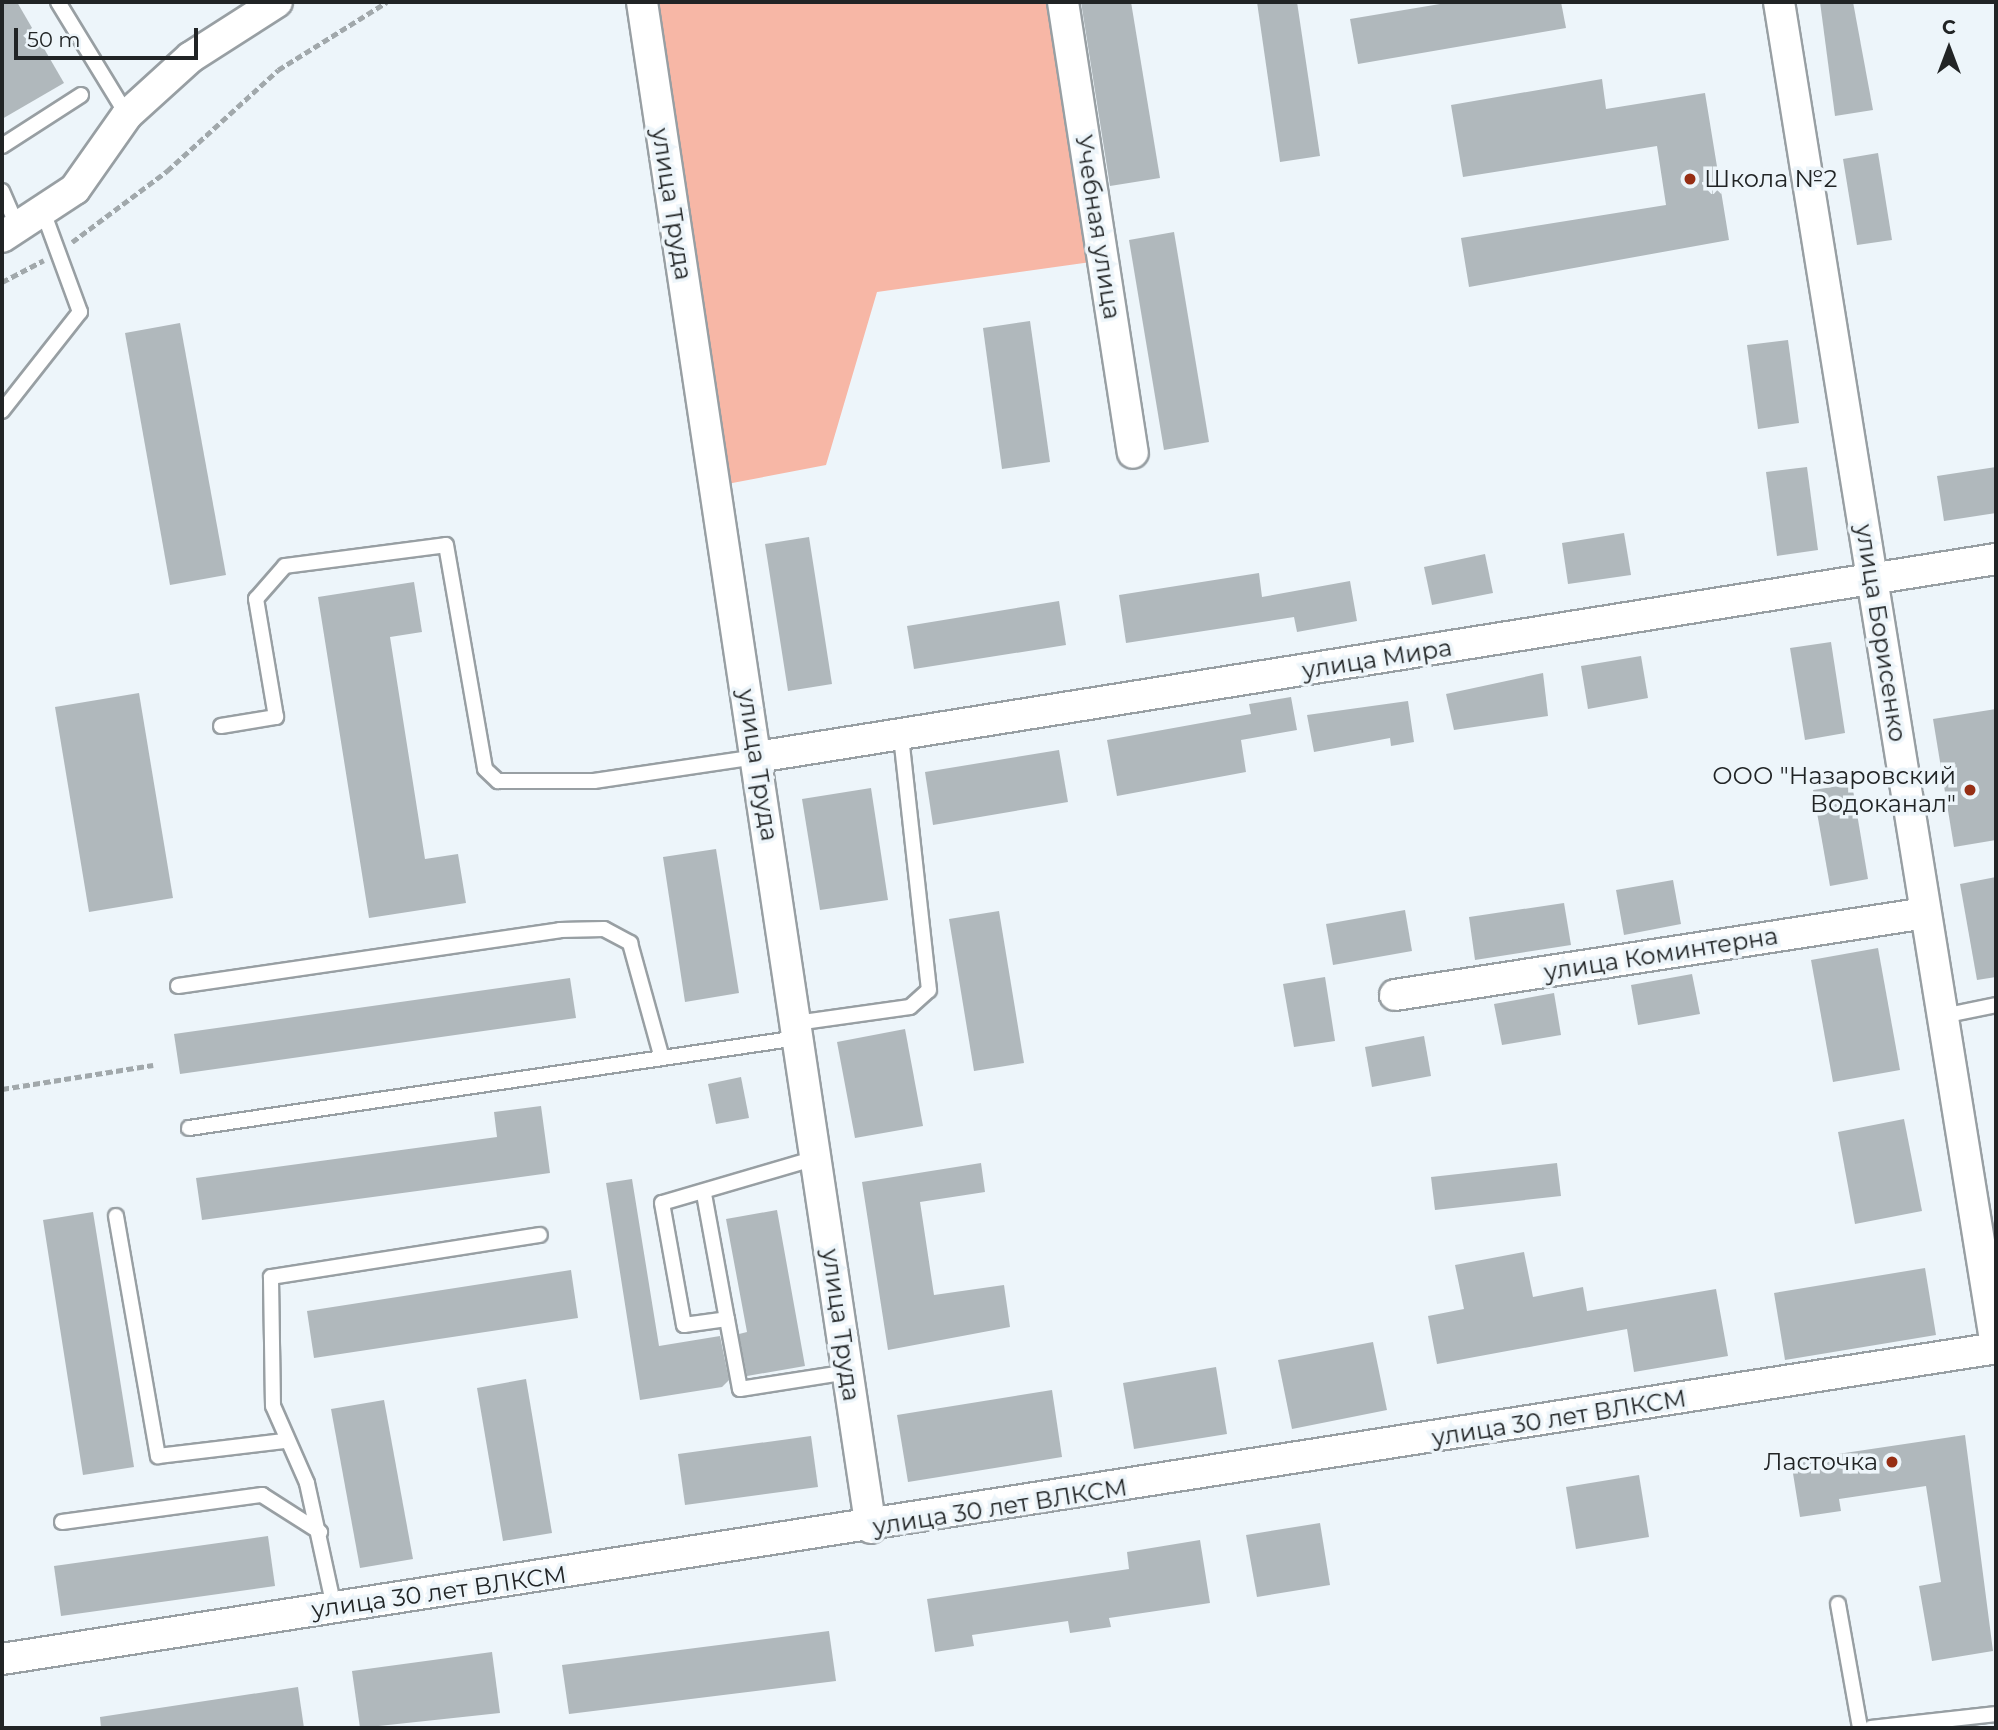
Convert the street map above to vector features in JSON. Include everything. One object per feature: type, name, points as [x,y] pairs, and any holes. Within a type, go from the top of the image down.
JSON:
[{"type":"street","points":[[10,233],[44,214],[75,189],[127,115],[191,57],[276,2]]},
{"type":"street","name":"улица Труда","points":[[642,2],[871,1528]]},
{"type":"street","name":"Учебная улица","points":[[1063,2],[1133,453]]},
{"type":"street","name":"улица Борисенко","points":[[1779,2],[1996,1347]]},
{"type":"street","name":"улица Мира","points":[[757,757],[901,737],[1872,577],[1996,559]]},
{"type":"street","name":"улица Коминтерна","points":[[1395,995],[1926,913]]},
{"type":"street","name":"улица 30 лет ВЛКСМ","points":[[2,1659],[871,1528],[1996,1347]]},
{"type":"lane","points":[[58,2],[127,115]]},
{"type":"lane","points":[[2,146],[81,95]]},
{"type":"lane","points":[[2,191],[10,233]]},
{"type":"lane","points":[[2,411],[79,312],[44,214]]},
{"type":"lane","points":[[221,726],[276,717],[256,599],[285,566],[446,545],[485,769],[498,781],[594,781],[757,757]]},
{"type":"lane","points":[[188,1128],[662,1058],[910,1007],[929,990],[901,737]]},
{"type":"lane","points":[[178,986],[604,929],[630,943],[662,1058]]},
{"type":"lane","points":[[1943,1016],[1996,1005]]},
{"type":"lane","points":[[727,1319],[684,1325],[662,1203],[704,1194],[755,1171],[816,1158]]},
{"type":"lane","points":[[704,1194],[740,1390],[848,1372]]},
{"type":"lane","points":[[116,1216],[158,1456],[284,1441]]},
{"type":"lane","points":[[334,1607],[320,1532],[307,1483],[284,1441],[273,1406],[271,1277],[541,1235]]},
{"type":"lane","points":[[62,1522],[262,1494],[320,1532]]},
{"type":"lane","points":[[1838,1604],[1860,1728]]},
{"type":"lane","points":[[1871,1728],[1996,1714]]},
{"type":"path","points":[[2,282],[58,253],[167,171],[278,70],[387,2]]},
{"type":"path","points":[[2,1089],[153,1065]]},
{"type":"shaded area","points":[[654,2],[1050,2],[1091,262],[877,292],[826,465],[727,484]]},
{"type":"building","points":[[2,2],[17,2],[64,83],[2,119]]},
{"type":"building","points":[[1081,2],[1131,2],[1160,178],[1110,186]]},
{"type":"building","points":[[1257,2],[1297,2],[1320,156],[1280,162]]},
{"type":"building","points":[[1452,2],[1561,2],[1566,28],[1358,64],[1350,19]]},
{"type":"building","points":[[1820,2],[1853,2],[1873,110],[1835,116]]},
{"type":"building","name":"Школа №2","points":[[1602,79],[1606,109],[1705,93],[1729,240],[1469,287],[1461,238],[1666,205],[1657,146],[1463,177],[1451,105]]},
{"type":"building","points":[[1878,153],[1892,240],[1857,245],[1843,159]]},
{"type":"building","points":[[1174,232],[1209,442],[1164,450],[1129,240]]},
{"type":"building","points":[[1030,321],[1050,462],[1002,469],[983,328]]},
{"type":"building","points":[[180,323],[226,575],[170,585],[125,333]]},
{"type":"building","points":[[1788,340],[1799,423],[1758,429],[1747,345]]},
{"type":"building","points":[[1807,467],[1818,550],[1777,556],[1766,472]]},
{"type":"building","points":[[1996,467],[1996,513],[1944,521],[1937,476]]},
{"type":"building","points":[[1624,533],[1631,575],[1568,584],[1562,543]]},
{"type":"building","points":[[809,537],[832,684],[788,691],[765,544]]},
{"type":"building","points":[[1485,554],[1493,593],[1432,605],[1424,567]]},
{"type":"building","points":[[1259,573],[1262,597],[1350,581],[1357,621],[1297,632],[1294,617],[1126,643],[1119,595]]},
{"type":"building","points":[[414,582],[422,632],[390,637],[425,859],[458,854],[466,903],[369,918],[318,597]]},
{"type":"building","points":[[1059,601],[1066,645],[914,669],[907,626]]},
{"type":"building","points":[[1831,642],[1845,733],[1805,740],[1790,648]]},
{"type":"building","points":[[1641,656],[1648,698],[1588,709],[1581,666]]},
{"type":"building","points":[[1543,673],[1548,716],[1454,730],[1446,694]]},
{"type":"building","points":[[139,693],[173,898],[89,912],[55,707]]},
{"type":"building","points":[[1291,697],[1297,730],[1241,740],[1246,772],[1117,796],[1107,740],[1251,714],[1249,704]]},
{"type":"building","points":[[1408,701],[1414,742],[1391,746],[1390,738],[1314,752],[1307,715]]},
{"type":"building","name":"ООО \"Назаровский Водоканал\"","points":[[1996,709],[1996,840],[1954,847],[1933,719]]},
{"type":"building","points":[[1059,750],[1068,802],[933,825],[925,772]]},
{"type":"building","points":[[1852,784],[1868,879],[1830,886],[1813,790]]},
{"type":"building","points":[[871,788],[888,900],[820,910],[802,799]]},
{"type":"building","points":[[716,849],[739,993],[685,1002],[663,857]]},
{"type":"building","points":[[1996,877],[1996,977],[1977,980],[1960,884]]},
{"type":"building","points":[[1673,880],[1681,924],[1624,935],[1616,890]]},
{"type":"building","points":[[1564,903],[1571,945],[1475,960],[1469,917]]},
{"type":"building","points":[[1405,910],[1412,951],[1333,965],[1326,924]]},
{"type":"building","points":[[999,911],[1024,1063],[974,1071],[949,919]]},
{"type":"building","points":[[1878,948],[1900,1070],[1833,1082],[1811,960]]},
{"type":"building","points":[[1692,974],[1700,1014],[1638,1025],[1631,985]]},
{"type":"building","points":[[1325,977],[1335,1041],[1294,1047],[1283,984]]},
{"type":"building","points":[[570,978],[576,1018],[180,1074],[174,1034]]},
{"type":"building","points":[[1554,993],[1561,1035],[1502,1045],[1494,1004]]},
{"type":"building","points":[[905,1029],[923,1126],[855,1138],[837,1042]]},
{"type":"building","points":[[1424,1036],[1431,1076],[1372,1087],[1365,1047]]},
{"type":"building","points":[[741,1077],[749,1118],[716,1124],[708,1084]]},
{"type":"building","points":[[541,1106],[550,1173],[202,1220],[196,1178],[497,1137],[494,1112]]},
{"type":"building","points":[[1904,1119],[1922,1211],[1855,1224],[1838,1132]]},
{"type":"building","points":[[981,1163],[985,1192],[920,1202],[934,1295],[1004,1285],[1010,1327],[888,1350],[862,1182]]},
{"type":"building","points":[[1557,1163],[1561,1196],[1435,1210],[1431,1177]]},
{"type":"building","points":[[632,1179],[659,1346],[720,1336],[729,1380],[722,1387],[640,1400],[606,1183]]},
{"type":"building","points":[[777,1210],[805,1366],[747,1376],[739,1334],[747,1332],[726,1219]]},
{"type":"building","points":[[93,1212],[134,1467],[83,1475],[43,1220]]},
{"type":"building","points":[[1524,1252],[1533,1297],[1583,1287],[1587,1311],[1716,1289],[1728,1356],[1634,1372],[1627,1329],[1437,1364],[1428,1316],[1464,1309],[1455,1265]]},
{"type":"building","points":[[1925,1268],[1936,1335],[1785,1360],[1774,1293]]},
{"type":"building","points":[[571,1270],[578,1318],[314,1358],[307,1311]]},
{"type":"building","points":[[1373,1342],[1387,1410],[1292,1429],[1278,1360]]},
{"type":"building","points":[[1216,1367],[1227,1434],[1134,1449],[1123,1383]]},
{"type":"building","points":[[526,1379],[552,1533],[503,1541],[477,1388]]},
{"type":"building","points":[[1052,1390],[1062,1457],[908,1482],[897,1415]]},
{"type":"building","points":[[384,1400],[413,1559],[360,1568],[331,1409]]},
{"type":"building","points":[[1965,1435],[1993,1651],[1932,1661],[1919,1586],[1941,1582],[1926,1486],[1839,1499],[1841,1511],[1800,1517],[1791,1461]]},
{"type":"building","points":[[811,1436],[818,1487],[685,1505],[678,1454]]},
{"type":"building","points":[[1639,1475],[1649,1537],[1576,1549],[1566,1487]]},
{"type":"building","points":[[1320,1523],[1330,1585],[1257,1597],[1246,1535]]},
{"type":"building","points":[[268,1536],[275,1586],[61,1616],[54,1566]]},
{"type":"building","points":[[1200,1540],[1210,1603],[1109,1618],[1111,1627],[1070,1633],[1068,1621],[972,1635],[974,1646],[935,1652],[927,1599],[1129,1569],[1127,1552]]},
{"type":"building","points":[[829,1631],[836,1681],[569,1714],[562,1665]]},
{"type":"building","points":[[492,1652],[500,1713],[360,1728],[352,1671]]},
{"type":"building","points":[[298,1687],[304,1728],[101,1728],[100,1717]]},
{"type":"place","name":"Школа №2","points":[[1690,179]]},
{"type":"place","name":"ООО \"Назаровский Водоканал\"","points":[[1970,790]]},
{"type":"place","name":"Ласточка","points":[[1892,1462]]}]
